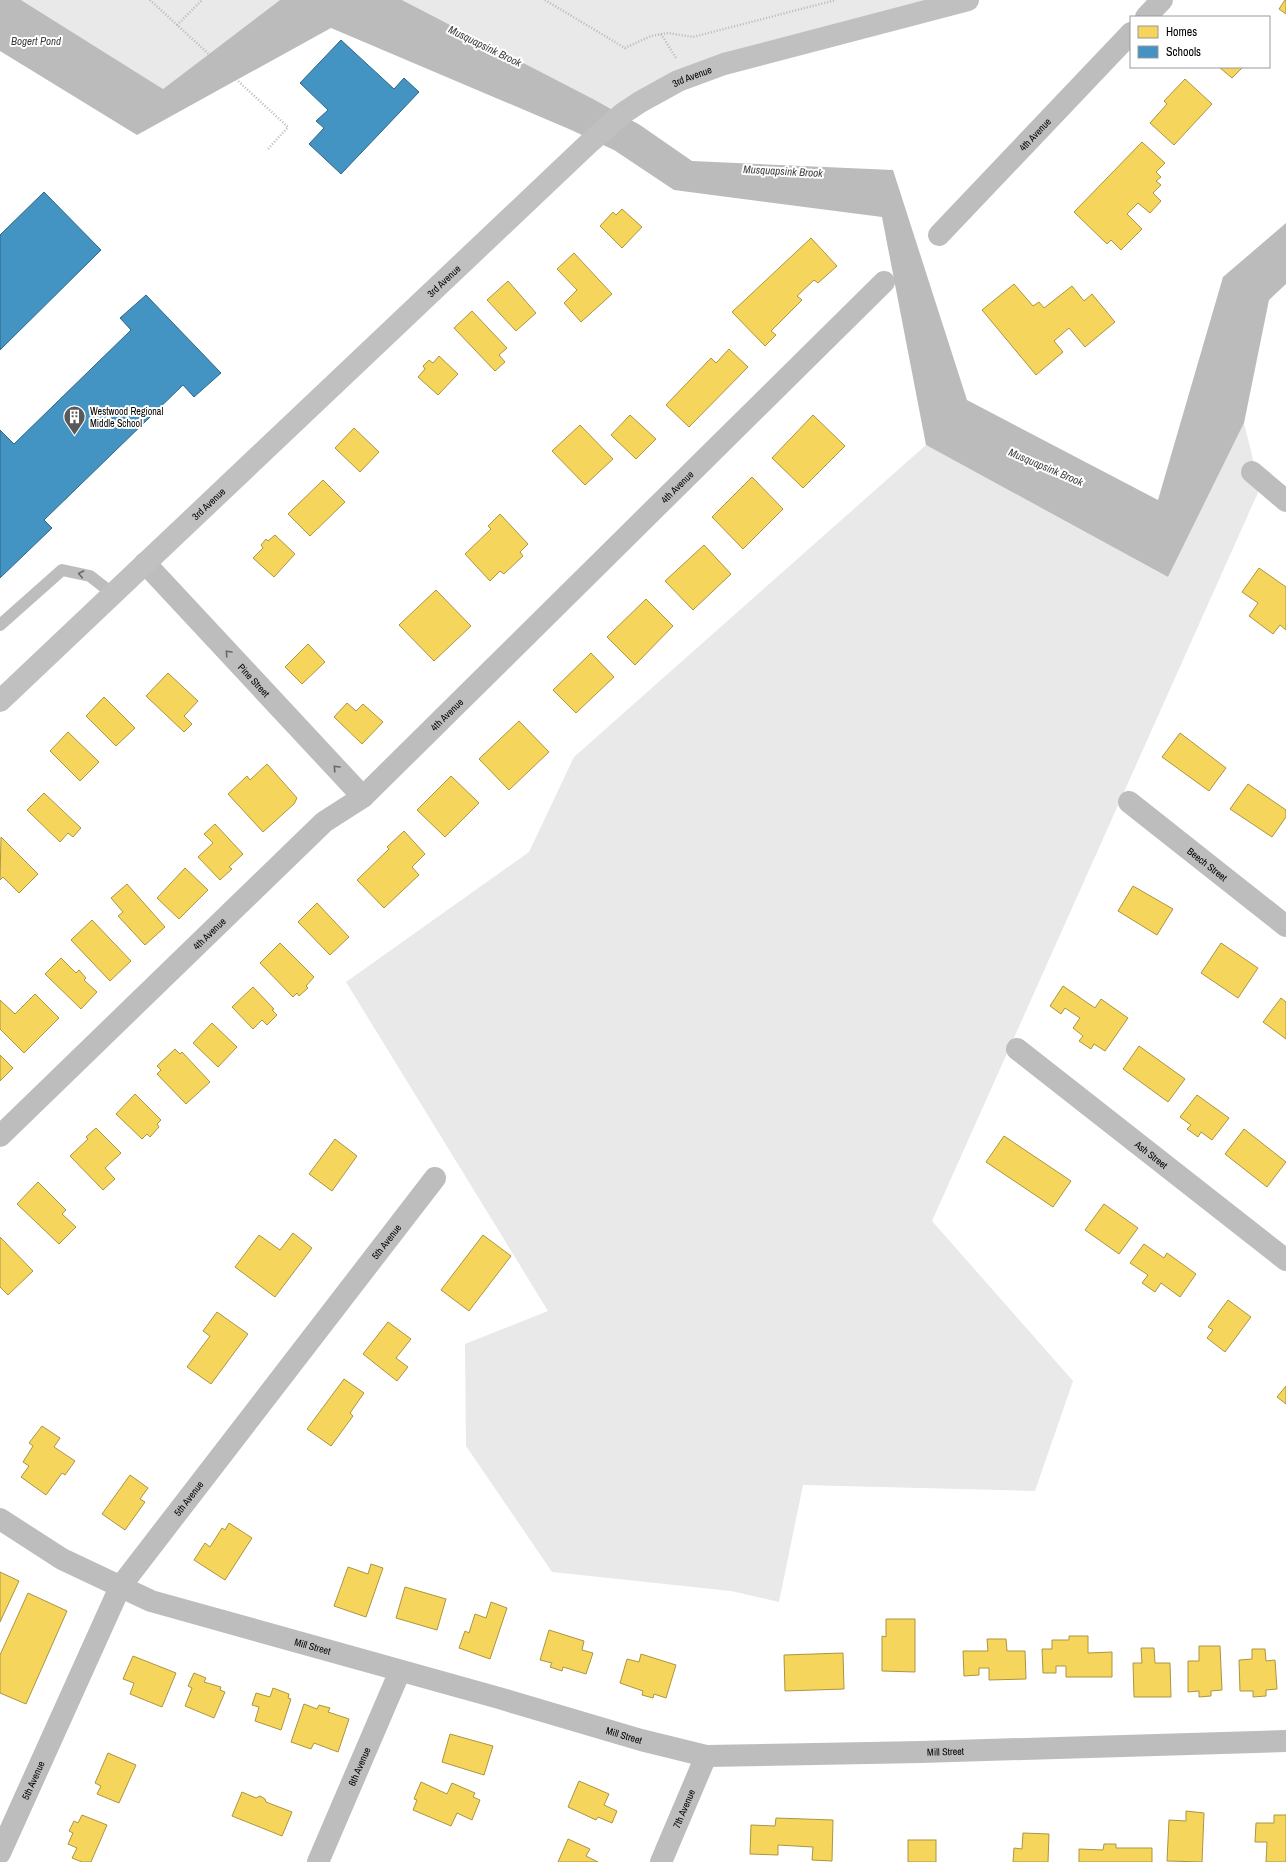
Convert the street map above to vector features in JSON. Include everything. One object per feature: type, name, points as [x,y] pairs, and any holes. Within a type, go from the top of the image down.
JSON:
[{"type":"main road","name":"3rd Avenue","points":[[0,701],[588,144],[622,114],[640,102],[678,81],[724,64],[968,0]]},
{"type":"street","points":[[1147,16],[1162,0]]},
{"type":"street","name":"4th Avenue","points":[[938,235],[1130,34]]},
{"type":"street","name":"4th Avenue","points":[[0,1136],[324,822],[363,797],[884,282]]},
{"type":"street","points":[[1252,472],[1286,501]]},
{"type":"street","name":"Pine Street","points":[[145,563],[363,797]]},
{"type":"street","name":"Beech Street","points":[[1128,802],[1286,926]]},
{"type":"street","name":"Ash Street","points":[[1016,1049],[1286,1260]]},
{"type":"street","name":"5th Avenue","points":[[0,1853],[120,1587],[435,1178]]},
{"type":"street","name":"Mill Street","points":[[0,1519],[62,1559],[151,1601],[641,1740],[706,1756],[1286,1742]]},
{"type":"street","name":"6th Avenue","points":[[318,1862],[400,1671]]},
{"type":"street","name":"7th Avenue","points":[[661,1862],[706,1756]]},
{"type":"lane","points":[[0,625],[62,570],[90,576],[113,594]]},
{"type":"path","points":[[150,0],[288,127],[268,149]]},
{"type":"path","points":[[177,25],[202,0]]},
{"type":"path","points":[[545,0],[625,48],[651,36],[668,33],[693,37],[836,0]]},
{"type":"shaded area","points":[[21,0],[280,0],[163,89]]},
{"type":"shaded area","points":[[402,0],[968,0],[724,64],[622,114]]},
{"type":"shaded area","points":[[1244,423],[1260,488],[932,1221],[1073,1381],[1035,1491],[803,1485],[779,1602],[731,1591],[552,1572],[466,1446],[465,1344],[548,1311],[346,982],[529,852],[574,757],[926,445],[1168,577]]},
{"type":"water","points":[[0,0],[21,0],[163,89],[280,0],[402,0],[595,100],[640,125],[692,161],[893,170],[967,400],[1158,500],[1223,277],[1286,223],[1286,284],[1269,300],[1244,423],[1168,577],[926,445],[882,217],[674,190],[614,150],[569,129],[331,28],[137,135],[0,51]]},
{"type":"building: Homes","points":[[1286,0],[1286,14],[1279,9]]},
{"type":"building: Homes","points":[[1220,68],[1242,68],[1232,78]]},
{"type":"building: Homes","points":[[1185,79],[1212,104],[1174,145],[1150,123],[1167,104],[1164,101]]},
{"type":"building: Homes","points":[[1142,142],[1165,163],[1156,172],[1161,177],[1156,181],[1161,185],[1153,193],[1161,201],[1150,213],[1138,203],[1127,214],[1142,229],[1121,250],[1111,240],[1107,244],[1074,212]]},
{"type":"building: Homes","points":[[622,209],[642,227],[622,248],[600,226],[613,212],[616,215]]},
{"type":"building: Homes","points":[[811,238],[837,266],[818,283],[814,280],[797,296],[802,300],[771,331],[776,335],[765,346],[732,312]]},
{"type":"building: Homes","points":[[574,253],[612,294],[581,322],[564,303],[577,290],[557,269]]},
{"type":"building: Homes","points":[[508,281],[536,313],[516,331],[487,300]]},
{"type":"building: Homes","points":[[1014,284],[1033,306],[1039,302],[1044,308],[1072,286],[1084,301],[1092,294],[1115,322],[1085,347],[1069,328],[1054,341],[1063,352],[1036,375],[982,310]]},
{"type":"building: Homes","points":[[472,311],[507,348],[499,355],[505,362],[495,371],[454,328]]},
{"type":"building: Homes","points":[[729,349],[748,367],[689,427],[666,405],[711,358],[716,363]]},
{"type":"building: Homes","points":[[439,356],[458,374],[438,395],[418,377],[425,369],[423,366],[429,360],[433,363]]},
{"type":"building: Homes","points":[[630,415],[656,439],[636,459],[611,435]]},
{"type":"building: Homes","points":[[813,415],[845,446],[803,488],[772,458]]},
{"type":"building: Homes","points":[[580,425],[613,459],[585,485],[552,451]]},
{"type":"building: Homes","points":[[354,428],[379,452],[360,472],[335,448]]},
{"type":"building: Homes","points":[[752,477],[783,509],[743,549],[712,517]]},
{"type":"building: Homes","points":[[323,480],[345,502],[310,536],[288,514]]},
{"type":"building: Homes","points":[[500,514],[528,544],[520,552],[523,556],[504,574],[500,571],[490,581],[465,554],[491,529],[488,526]]},
{"type":"building: Homes","points":[[275,535],[295,554],[274,577],[253,558],[263,548],[261,545],[266,539],[268,541]]},
{"type":"building: Homes","points":[[704,545],[731,574],[693,610],[665,581]]},
{"type":"building: Homes","points":[[1259,568],[1286,587],[1286,630],[1280,625],[1273,634],[1249,616],[1258,603],[1242,592]]},
{"type":"building: Homes","points":[[436,590],[471,626],[434,661],[399,625]]},
{"type":"building: Homes","points":[[646,599],[673,626],[635,665],[607,637]]},
{"type":"building: Homes","points":[[308,644],[325,662],[302,684],[285,667]]},
{"type":"building: Homes","points":[[591,653],[614,677],[576,713],[553,690]]},
{"type":"building: Homes","points":[[168,673],[198,701],[184,716],[192,724],[184,732],[146,696]]},
{"type":"building: Homes","points":[[104,697],[135,728],[116,746],[86,716]]},
{"type":"building: Homes","points":[[347,703],[356,711],[363,704],[383,722],[362,744],[334,717]]},
{"type":"building: Homes","points":[[519,721],[549,752],[509,790],[479,759]]},
{"type":"building: Homes","points":[[68,732],[99,762],[80,781],[50,751]]},
{"type":"building: Homes","points":[[1180,733],[1226,768],[1209,791],[1162,757]]},
{"type":"building: Homes","points":[[267,764],[297,798],[294,804],[263,832],[228,794],[247,776],[250,780]]},
{"type":"building: Homes","points":[[451,776],[479,803],[445,837],[417,810]]},
{"type":"building: Homes","points":[[1248,784],[1286,810],[1286,817],[1272,837],[1230,809]]},
{"type":"building: Homes","points":[[44,793],[81,828],[73,837],[68,833],[60,842],[27,810]]},
{"type":"building: Homes","points":[[215,824],[243,854],[229,867],[232,869],[220,880],[198,857],[213,843],[204,834]]},
{"type":"building: Homes","points":[[404,831],[425,854],[412,867],[419,875],[384,908],[357,880],[389,849],[387,847]]},
{"type":"building: Homes","points":[[1,837],[38,874],[19,893],[3,877],[0,880]]},
{"type":"building: Homes","points":[[185,868],[208,890],[179,919],[157,898]]},
{"type":"building: Homes","points":[[127,884],[165,927],[145,945],[118,916],[123,912],[111,898]]},
{"type":"building: Homes","points":[[1133,886],[1173,909],[1157,935],[1118,911]]},
{"type":"building: Homes","points":[[317,903],[349,937],[330,955],[298,922]]},
{"type":"building: Homes","points":[[92,920],[131,961],[110,981],[71,940]]},
{"type":"building: Homes","points":[[280,943],[314,977],[306,986],[308,988],[299,996],[297,993],[293,997],[260,963]]},
{"type":"building: Homes","points":[[1221,943],[1258,968],[1238,998],[1201,973]]},
{"type":"building: Homes","points":[[61,958],[76,973],[79,970],[86,978],[84,980],[97,992],[81,1009],[45,974]]},
{"type":"building: Homes","points":[[1063,986],[1095,1008],[1101,999],[1128,1018],[1105,1051],[1094,1044],[1091,1049],[1079,1041],[1083,1036],[1073,1028],[1080,1018],[1065,1008],[1061,1014],[1050,1006]]},
{"type":"building: Homes","points":[[253,987],[274,1009],[272,1010],[277,1015],[267,1025],[262,1020],[253,1029],[232,1007]]},
{"type":"building: Homes","points":[[35,994],[59,1018],[24,1053],[0,1029],[0,1000],[15,1014]]},
{"type":"building: Homes","points":[[1281,998],[1286,1002],[1286,1039],[1263,1022]]},
{"type":"building: Homes","points":[[212,1023],[237,1047],[218,1067],[193,1043]]},
{"type":"building: Homes","points":[[1139,1046],[1185,1079],[1168,1102],[1123,1069]]},
{"type":"building: Homes","points":[[175,1049],[180,1054],[182,1052],[210,1082],[186,1104],[157,1074],[161,1070],[157,1066]]},
{"type":"building: Homes","points":[[0,1055],[13,1068],[0,1081]]},
{"type":"building: Homes","points":[[135,1094],[161,1120],[157,1124],[159,1127],[150,1137],[147,1134],[142,1139],[116,1114]]},
{"type":"building: Homes","points":[[1197,1095],[1229,1118],[1212,1140],[1201,1132],[1198,1137],[1187,1129],[1191,1125],[1180,1117]]},
{"type":"building: Homes","points":[[96,1128],[121,1153],[105,1168],[115,1179],[103,1190],[70,1156],[88,1139],[86,1137]]},
{"type":"building: Homes","points":[[1244,1129],[1286,1162],[1267,1187],[1225,1154]]},
{"type":"building: Homes","points":[[1004,1136],[1071,1181],[1053,1207],[986,1162]]},
{"type":"building: Homes","points":[[335,1139],[357,1156],[332,1191],[309,1174]]},
{"type":"building: Homes","points":[[38,1182],[66,1210],[62,1214],[76,1227],[59,1244],[17,1204]]},
{"type":"building: Homes","points":[[1104,1204],[1138,1228],[1119,1254],[1085,1230]]},
{"type":"building: Homes","points":[[293,1233],[312,1248],[275,1297],[235,1267],[259,1235],[280,1250]]},
{"type":"building: Homes","points":[[483,1235],[511,1256],[469,1311],[441,1290]]},
{"type":"building: Homes","points":[[0,1237],[33,1271],[8,1295],[0,1287]]},
{"type":"building: Homes","points":[[1144,1244],[1164,1258],[1167,1253],[1196,1274],[1180,1297],[1161,1283],[1155,1292],[1142,1283],[1148,1275],[1130,1263]]},
{"type":"building: Homes","points":[[1228,1300],[1251,1317],[1225,1352],[1207,1338],[1213,1330],[1208,1327]]},
{"type":"building: Homes","points":[[217,1312],[248,1334],[211,1384],[187,1367],[210,1336],[203,1331]]},
{"type":"building: Homes","points":[[388,1322],[411,1339],[396,1358],[408,1367],[397,1381],[363,1354]]},
{"type":"building: Homes","points":[[344,1379],[364,1393],[350,1413],[353,1416],[331,1446],[307,1429]]},
{"type":"building: Homes","points":[[1286,1386],[1286,1404],[1277,1397]]},
{"type":"building: Homes","points":[[42,1426],[60,1438],[54,1447],[75,1461],[65,1475],[62,1473],[46,1495],[21,1477],[29,1466],[23,1462],[33,1446],[29,1443]]},
{"type":"building: Homes","points":[[130,1475],[148,1488],[140,1499],[145,1502],[125,1530],[102,1514]]},
{"type":"building: Homes","points":[[229,1523],[252,1538],[225,1580],[194,1560],[205,1543],[210,1547],[222,1528],[225,1530]]},
{"type":"building: Homes","points":[[371,1564],[383,1568],[366,1617],[334,1606],[348,1567],[368,1574]]},
{"type":"building: Homes","points":[[0,1572],[19,1581],[0,1622]]},
{"type":"building: Homes","points":[[405,1587],[446,1599],[437,1630],[396,1618]]},
{"type":"building: Homes","points":[[28,1593],[67,1611],[26,1704],[0,1693],[0,1655]]},
{"type":"building: Homes","points":[[491,1602],[507,1608],[490,1659],[459,1648],[465,1631],[469,1633],[475,1614],[486,1618]]},
{"type":"building: Homes","points":[[886,1619],[915,1619],[915,1672],[882,1671],[882,1636],[886,1637]]},
{"type":"building: Homes","points":[[549,1630],[584,1641],[582,1650],[593,1653],[586,1674],[563,1667],[562,1671],[550,1667],[552,1663],[540,1660]]},
{"type":"building: Homes","points":[[1069,1636],[1088,1636],[1088,1653],[1112,1652],[1112,1677],[1066,1677],[1066,1666],[1056,1666],[1056,1673],[1043,1673],[1042,1649],[1052,1649],[1052,1640],[1069,1640]]},
{"type":"building: Homes","points":[[987,1639],[1006,1639],[1007,1651],[1025,1651],[1026,1679],[989,1680],[989,1668],[979,1668],[979,1675],[964,1676],[963,1651],[988,1651]]},
{"type":"building: Homes","points":[[1199,1646],[1220,1646],[1222,1690],[1211,1691],[1211,1696],[1199,1697],[1199,1691],[1188,1692],[1188,1661],[1199,1661]]},
{"type":"building: Homes","points":[[1141,1648],[1154,1648],[1155,1663],[1170,1663],[1171,1697],[1134,1697],[1133,1663],[1142,1663]]},
{"type":"building: Homes","points":[[1252,1649],[1265,1649],[1266,1661],[1275,1660],[1277,1689],[1266,1690],[1266,1696],[1253,1697],[1253,1691],[1240,1691],[1239,1660],[1252,1659]]},
{"type":"building: Homes","points":[[843,1653],[844,1689],[785,1691],[784,1655]]},
{"type":"building: Homes","points":[[641,1654],[676,1665],[666,1698],[654,1694],[653,1698],[642,1695],[643,1691],[620,1683],[627,1659],[639,1662]]},
{"type":"building: Homes","points":[[133,1656],[176,1673],[162,1707],[130,1694],[134,1683],[123,1679]]},
{"type":"building: Homes","points":[[194,1673],[206,1678],[204,1682],[221,1687],[220,1690],[225,1692],[214,1718],[185,1706],[192,1688],[188,1686]]},
{"type":"building: Homes","points":[[273,1688],[289,1694],[288,1698],[291,1699],[281,1730],[255,1721],[259,1707],[252,1705],[256,1693],[270,1697]]},
{"type":"building: Homes","points":[[304,1704],[317,1709],[319,1705],[330,1708],[328,1712],[349,1719],[338,1752],[314,1743],[311,1749],[291,1742]]},
{"type":"building: Homes","points":[[450,1734],[493,1746],[484,1775],[442,1762]]},
{"type":"building: Homes","points":[[108,1753],[136,1765],[119,1803],[97,1794],[101,1786],[95,1783]]},
{"type":"building: Homes","points":[[579,1781],[609,1794],[604,1805],[617,1811],[612,1823],[598,1817],[596,1820],[568,1807]]},
{"type":"building: Homes","points":[[421,1782],[447,1794],[452,1783],[475,1793],[473,1797],[480,1800],[472,1820],[457,1813],[451,1826],[413,1810],[417,1800],[414,1799]]},
{"type":"building: Homes","points":[[242,1792],[256,1798],[260,1796],[265,1799],[266,1802],[292,1812],[282,1836],[232,1816]]},
{"type":"building: Homes","points":[[1186,1811],[1204,1813],[1202,1862],[1167,1861],[1169,1820],[1186,1821]]},
{"type":"building: Homes","points":[[82,1815],[107,1825],[91,1862],[82,1862],[72,1858],[77,1848],[68,1844],[73,1833],[69,1831],[74,1821],[78,1823]]},
{"type":"building: Homes","points":[[1274,1815],[1286,1815],[1286,1862],[1266,1862],[1267,1842],[1255,1842],[1256,1823],[1274,1823]]},
{"type":"building: Homes","points":[[776,1818],[833,1820],[832,1861],[812,1860],[813,1847],[778,1845],[778,1855],[750,1854],[751,1825],[775,1826]]},
{"type":"building: Homes","points":[[1023,1833],[1049,1834],[1048,1862],[1013,1862],[1014,1848],[1022,1849]]},
{"type":"building: Homes","points":[[568,1839],[590,1849],[586,1856],[598,1862],[558,1862]]},
{"type":"building: Homes","points":[[908,1840],[936,1840],[936,1862],[908,1862]]},
{"type":"building: Homes","points":[[1104,1844],[1116,1844],[1116,1848],[1152,1848],[1152,1862],[1079,1862],[1079,1849],[1103,1850]]},
{"type":"building: Schools","points":[[341,40],[394,89],[404,78],[419,92],[341,174],[309,144],[324,128],[316,121],[328,110],[300,83]]},
{"type":"building: Schools","points":[[44,192],[101,250],[0,350],[0,235]]},
{"type":"building: Schools","name":"Westwood Regional Middle School","points":[[146,295],[221,373],[194,397],[183,385],[44,520],[52,528],[0,578],[0,430],[14,444],[131,330],[120,318]]},
{"type":"place","name":"Westwood Regional Middle School","points":[[75,436]]},
{"type":"water label","name":"Bogert Pond","points":[[36,41]]},
{"type":"water label","name":"Musquapsink Brook","points":[[485,46]]},
{"type":"water label","name":"Musquapsink Brook","points":[[783,171]]},
{"type":"water label","name":"Musquapsink Brook","points":[[1046,467]]}]
